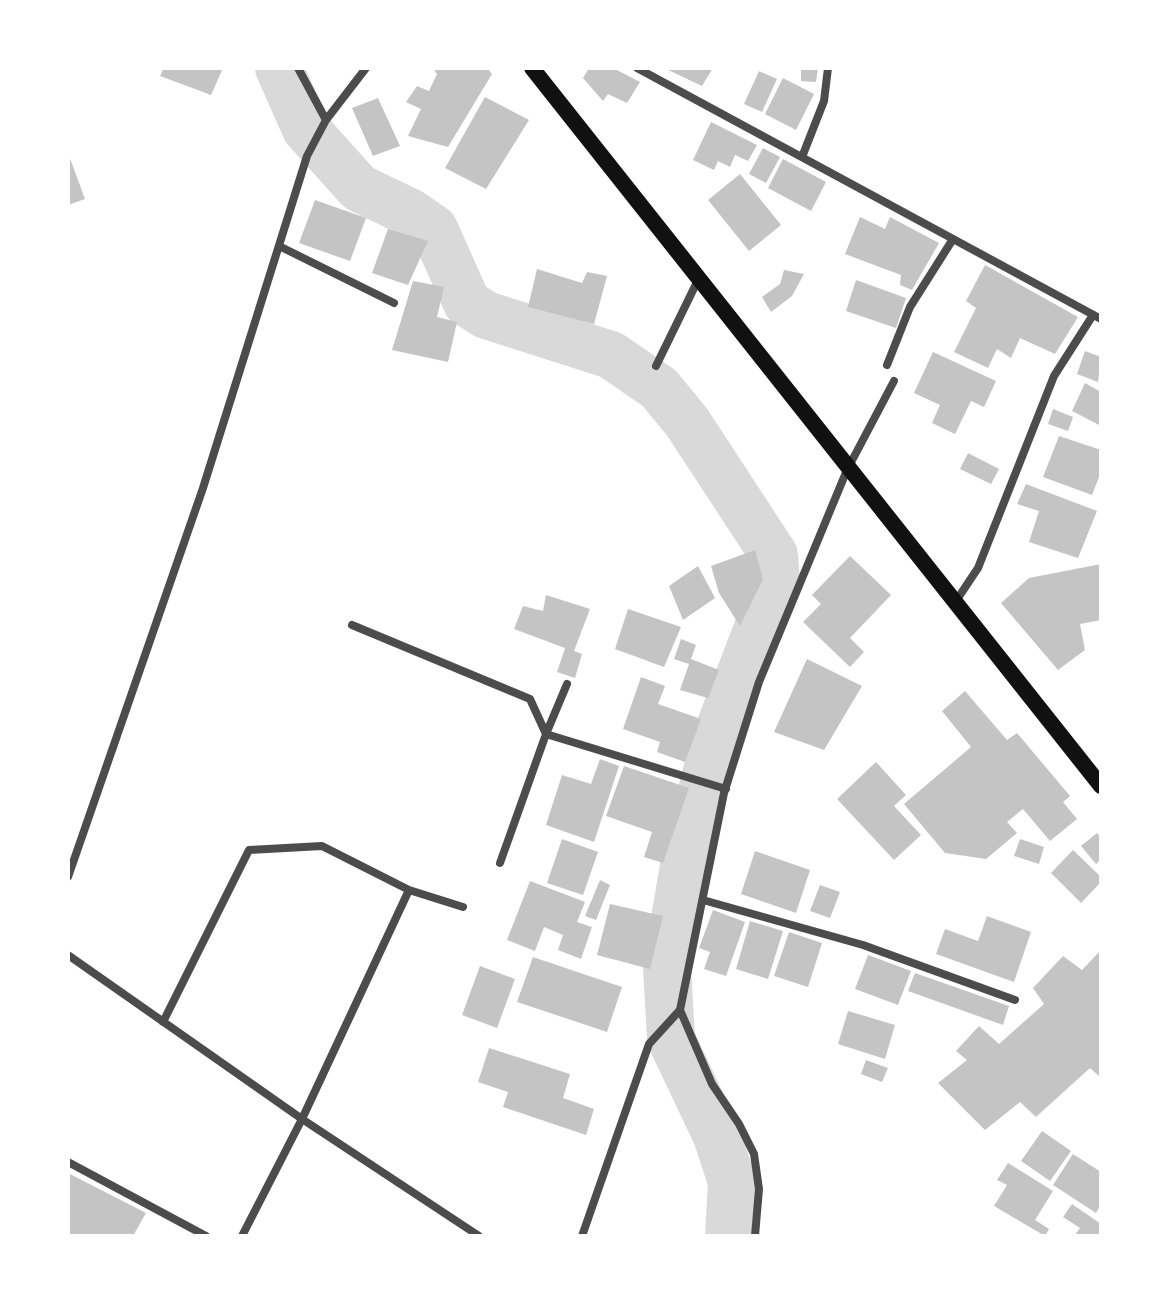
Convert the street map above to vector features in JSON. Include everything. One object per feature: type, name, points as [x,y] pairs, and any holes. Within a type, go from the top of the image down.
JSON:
[{"type":"main road","points":[[532,68],[847,470],[1101,786]]},
{"type":"street","points":[[298,68],[326,120]]},
{"type":"street","points":[[68,877],[203,488],[307,156],[326,120],[366,68]]},
{"type":"street","points":[[637,68],[1097,317],[1054,376],[978,568],[954,604]]},
{"type":"street","points":[[802,157],[824,101],[828,68]]},
{"type":"street","points":[[887,365],[910,307],[953,239]]},
{"type":"street","points":[[279,246],[394,303]]},
{"type":"street","points":[[656,366],[699,280]]},
{"type":"street","points":[[582,1236],[649,1044],[680,1010],[726,789],[759,682],[847,470],[894,381]]},
{"type":"street","points":[[352,625],[530,699],[546,734],[726,789]]},
{"type":"street","points":[[500,863],[567,684]]},
{"type":"street","points":[[163,1022],[249,850],[322,846],[409,890],[463,907]]},
{"type":"street","points":[[242,1236],[302,1119],[409,890]]},
{"type":"street","points":[[703,900],[863,945],[1015,1000]]},
{"type":"street","points":[[68,955],[302,1119],[479,1236]]},
{"type":"street","points":[[680,1010],[712,1084],[739,1124],[754,1154],[759,1189],[755,1236]]},
{"type":"street","points":[[68,1162],[206,1236]]},
{"type":"building","points":[[164,68],[223,68],[211,95],[160,76]]},
{"type":"building","points":[[433,68],[487,68],[492,74],[448,147],[408,136],[421,109],[406,102],[417,86],[429,91],[437,74]]},
{"type":"building","points":[[589,68],[613,68],[640,82],[627,103],[608,94],[603,101],[583,78]]},
{"type":"building","points":[[664,68],[713,68],[702,86]]},
{"type":"building","points":[[801,68],[818,68],[816,82],[801,81]]},
{"type":"building","points":[[759,71],[777,79],[762,112],[744,104]]},
{"type":"building","points":[[783,78],[814,94],[796,130],[765,114]]},
{"type":"building","points":[[485,97],[529,120],[486,189],[445,168]]},
{"type":"building","points":[[378,98],[400,146],[373,156],[352,108]]},
{"type":"building","points":[[711,122],[757,145],[748,161],[735,155],[730,167],[718,161],[714,170],[693,160]]},
{"type":"building","points":[[763,148],[780,157],[766,183],[749,174]]},
{"type":"building","points":[[68,153],[85,199],[68,205]]},
{"type":"building","points":[[783,159],[826,182],[811,211],[768,188]]},
{"type":"building","points":[[740,174],[781,225],[749,251],[708,200]]},
{"type":"building","points":[[315,200],[366,218],[350,261],[299,243]]},
{"type":"building","points":[[860,217],[885,229],[890,217],[939,243],[912,290],[900,285],[901,275],[845,254]]},
{"type":"building","points":[[388,229],[428,241],[408,285],[372,273]]},
{"type":"building","points":[[985,265],[1078,317],[1055,354],[1020,338],[1011,358],[997,349],[988,368],[954,352],[976,308],[966,301]]},
{"type":"building","points":[[537,269],[582,283],[587,272],[607,276],[594,324],[528,307]]},
{"type":"building","points":[[784,270],[804,274],[792,296],[771,312],[762,297],[780,284]]},
{"type":"building","points":[[856,280],[906,298],[896,328],[846,311]]},
{"type":"building","points":[[413,281],[444,287],[437,317],[457,322],[448,362],[392,350]]},
{"type":"building","points":[[1085,351],[1101,357],[1098,382],[1077,374]]},
{"type":"building","points":[[933,352],[996,381],[984,407],[971,401],[955,434],[932,423],[940,405],[914,393]]},
{"type":"building","points":[[1085,383],[1101,392],[1101,426],[1072,411]]},
{"type":"building","points":[[1053,409],[1073,417],[1068,431],[1048,424]]},
{"type":"building","points":[[1059,436],[1101,450],[1101,472],[1092,495],[1043,477]]},
{"type":"building","points":[[968,453],[999,469],[991,484],[960,469]]},
{"type":"building","points":[[1026,484],[1097,511],[1078,558],[1029,542],[1039,511],[1017,504]]},
{"type":"building","points":[[755,550],[763,579],[740,626],[719,593],[711,566]]},
{"type":"building","points":[[850,556],[891,595],[850,638],[864,652],[850,667],[803,622],[821,604],[812,595]]},
{"type":"building","points":[[1101,564],[1101,620],[1080,624],[1085,650],[1058,670],[1001,603],[1029,578]]},
{"type":"building","points":[[698,566],[715,598],[683,620],[669,586]]},
{"type":"building","points":[[546,595],[590,609],[574,651],[582,654],[575,678],[557,672],[565,648],[514,629],[523,606],[543,611]]},
{"type":"building","points":[[628,609],[681,627],[664,667],[615,649]]},
{"type":"building","points":[[681,639],[696,645],[691,659],[719,670],[708,698],[680,690],[689,664],[674,659]]},
{"type":"building","points":[[807,659],[862,686],[824,750],[774,732]]},
{"type":"building","points":[[641,677],[665,686],[658,704],[701,719],[685,762],[657,752],[660,742],[623,729]]},
{"type":"building","points":[[965,691],[1007,740],[1017,733],[1070,796],[1063,802],[1077,819],[1050,841],[1023,809],[1007,822],[1017,833],[986,859],[945,853],[904,804],[971,747],[942,711]]},
{"type":"building","points":[[600,759],[619,766],[594,842],[546,825],[562,775],[591,784]]},
{"type":"building","points":[[876,762],[906,795],[894,806],[921,835],[894,860],[837,799]]},
{"type":"building","points":[[624,766],[689,788],[663,863],[644,857],[652,832],[606,816]]},
{"type":"building","points":[[1097,833],[1101,838],[1101,859],[1096,864],[1081,846]]},
{"type":"building","points":[[562,839],[598,852],[583,895],[547,883]]},
{"type":"building","points":[[1020,839],[1044,847],[1039,864],[1014,856]]},
{"type":"building","points":[[1073,850],[1101,877],[1101,882],[1081,903],[1051,873]]},
{"type":"building","points":[[755,851],[810,870],[796,913],[741,894]]},
{"type":"building","points":[[600,880],[610,885],[596,920],[585,916]]},
{"type":"building","points":[[530,881],[585,902],[577,922],[592,927],[581,959],[558,950],[563,935],[544,927],[535,951],[507,940]]},
{"type":"building","points":[[820,885],[840,892],[830,918],[810,911]]},
{"type":"building","points":[[610,904],[663,916],[650,969],[597,955]]},
{"type":"building","points":[[713,910],[745,922],[726,976],[704,969],[710,952],[699,948]]},
{"type":"building","points":[[987,916],[1031,932],[1014,982],[936,954],[945,929],[978,941]]},
{"type":"building","points":[[750,921],[783,931],[768,979],[736,969]]},
{"type":"building","points":[[789,932],[822,943],[808,987],[774,976]]},
{"type":"building","points":[[1101,950],[1101,1078],[1090,1068],[1036,1117],[1020,1102],[985,1130],[938,1083],[967,1060],[956,1051],[979,1026],[999,1044],[1044,1004],[1033,988],[1063,956],[1082,970]]},
{"type":"building","points":[[868,955],[911,971],[898,1005],[855,989]]},
{"type":"building","points":[[533,957],[622,987],[607,1032],[517,1002]]},
{"type":"building","points":[[480,966],[515,979],[497,1028],[462,1015]]},
{"type":"building","points":[[915,973],[1009,1006],[1003,1025],[908,991]]},
{"type":"building","points":[[848,1011],[895,1025],[885,1059],[838,1044]]},
{"type":"building","points":[[489,1048],[570,1074],[563,1098],[594,1109],[586,1135],[503,1107],[508,1092],[478,1082]]},
{"type":"building","points":[[866,1060],[888,1068],[882,1082],[861,1074]]},
{"type":"building","points":[[1042,1131],[1071,1151],[1050,1181],[1021,1161]]},
{"type":"building","points":[[1073,1154],[1101,1172],[1101,1204],[1096,1213],[1053,1185]]},
{"type":"building","points":[[1008,1163],[1053,1191],[1035,1220],[1049,1229],[1045,1236],[994,1206],[1007,1185],[997,1180]]},
{"type":"building","points":[[68,1173],[146,1213],[133,1236],[68,1236]]},
{"type":"building","points":[[1072,1204],[1101,1224],[1101,1236],[1074,1236],[1080,1228],[1063,1217]]},
{"type":"waterway","points":[[279,68],[306,129],[359,188],[411,213],[434,229],[467,303],[486,315],[611,355],[659,388],[687,422],[774,555],[776,581],[715,740],[686,854],[667,967],[671,1039],[717,1136],[732,1182],[729,1236]]}]
